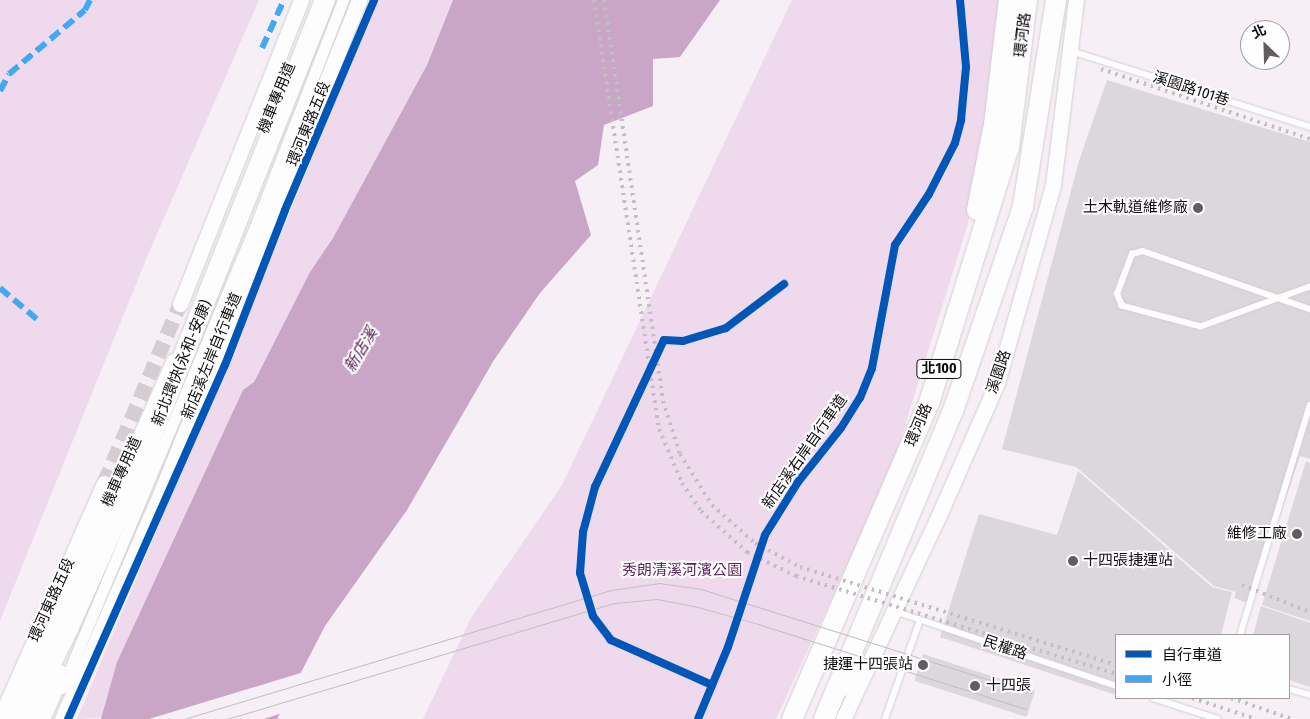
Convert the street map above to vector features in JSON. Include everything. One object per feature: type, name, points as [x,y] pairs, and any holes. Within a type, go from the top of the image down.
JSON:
[{"type":"highway","name":"新北環快(永和-安康)","points":[[23,719],[68,629],[134,481],[325,0]]},
{"type":"highway","name":"新北環快(永和-安康)","points":[[40,719],[150,466],[334,0]]},
{"type":"highway","points":[[957,312],[994,125],[1010,0]]},
{"type":"highway","name":"環河路","points":[[792,719],[930,400],[1009,147],[1027,0]]},
{"type":"highway","name":"環河路","points":[[824,719],[953,411],[1023,206],[1056,0]]},
{"type":"main road","points":[[180,304],[302,0]]},
{"type":"main road","name":"環河東路五段","points":[[62,719],[157,502],[359,0]]},
{"type":"main road","name":"溪園路","points":[[842,719],[894,611],[912,568],[940,515],[997,383],[1051,194],[1071,51],[1076,0]]},
{"type":"main road","name":"環河東路五段","points":[[0,718],[104,483]]},
{"type":"street","name":"機車專用道","points":[[12,719],[199,299],[316,0]]},
{"type":"street","name":"機車專用道","points":[[49,719],[238,269],[344,0]]},
{"type":"lane","name":"溪園路101巷","points":[[1071,51],[1310,127]]},
{"type":"lane","points":[[1310,287],[1284,297],[1275,300],[1258,306],[1201,327],[1122,306],[1117,294],[1132,254],[1143,251],[1254,290],[1264,293],[1273,296],[1282,299],[1292,302],[1310,309]]},
{"type":"lane","points":[[1240,634],[1310,405]]},
{"type":"lane","points":[[831,719],[912,568]]},
{"type":"lane","name":"民權路","points":[[894,611],[1115,686]]},
{"type":"lane","points":[[884,719],[920,620]]},
{"type":"lane","points":[[1290,689],[1310,695]]},
{"type":"lane","points":[[1156,699],[1218,719]]},
{"type":"green space","points":[[0,0],[259,0],[147,257],[0,621]]},
{"type":"green space","points":[[377,0],[453,0],[427,65],[333,238],[310,272],[254,382],[243,390],[117,662],[104,717],[77,719],[251,307]]},
{"type":"green space","name":"秀朗清溪河濱公園","points":[[792,0],[1002,0],[988,118],[968,224],[891,470],[776,719],[423,719],[471,618],[562,485]]},
{"type":"water","name":"新店溪","points":[[453,0],[720,0],[680,57],[653,59],[653,106],[604,125],[598,165],[575,181],[591,235],[540,293],[494,360],[407,510],[325,626],[277,719],[101,719],[117,662],[243,390],[254,382],[310,272],[333,238],[427,65]]},
{"type":"pier","points":[[304,672],[282,713],[264,719],[149,719]]},
{"type":"building","points":[[1107,80],[1310,142],[1310,459],[1300,456],[1250,604],[1234,598],[1236,592],[1214,586],[1076,467],[1002,449],[1079,161]]},
{"type":"building","name":"維修工廠","points":[[1306,461],[1310,463],[1310,621],[1262,605]]},
{"type":"building","name":"十四張捷運站","points":[[1078,471],[1212,587],[1232,592],[1221,634],[1115,634],[1115,695],[940,637],[979,514],[1057,535]]},
{"type":"building","points":[[1261,606],[1310,623],[1310,687],[1290,680],[1290,634],[1253,634]]},
{"type":"building","points":[[923,654],[1035,690],[1027,717],[914,681]]},
{"type":"tunnel","points":[[104,483],[180,304]]},
{"type":"tram line","points":[[184,719],[611,590],[659,583],[701,589],[1031,693]]},
{"type":"tram line","points":[[227,719],[614,603],[657,599],[698,607],[758,624],[1026,709]]},
{"type":"railway","points":[[594,0],[659,429],[682,483],[701,511],[747,552],[796,576],[1115,674]]},
{"type":"railway","points":[[604,0],[663,401],[680,454],[712,505],[755,543],[800,567],[1115,665]]},
{"type":"railway","points":[[1101,69],[1310,139]]},
{"type":"railway","points":[[1242,585],[1310,612]]},
{"type":"railway","points":[[1195,699],[1256,719]]},
{"type":"railway","points":[[1234,699],[1292,719]]},
{"type":"marked path","points":[[0,91],[9,74],[85,10],[90,0]]},
{"type":"marked path","points":[[262,48],[284,0]]},
{"type":"marked path","points":[[0,288],[38,320]]},
{"type":"cycle path","name":"新店溪左岸自行車道","points":[[68,719],[225,365],[285,210],[374,0]]},
{"type":"cycle path","name":"新店溪右岸自行車道","points":[[698,719],[728,647],[765,535],[798,482],[841,428],[860,398],[872,368],[895,245],[929,194],[955,143],[961,120],[966,67],[960,0]]},
{"type":"cycle path","points":[[712,685],[611,640],[593,616],[580,573],[583,532],[595,487],[664,340],[683,341],[726,328],[784,284]]},
{"type":"place","name":"土木軌道維修廠","points":[[1198,208]]},
{"type":"place","name":"維修工廠","points":[[1297,534]]},
{"type":"place","name":"十四張捷運站","points":[[1073,561]]},
{"type":"place","name":"捷運十四張站","points":[[923,665]]},
{"type":"place","name":"十四張","points":[[975,686]]}]
